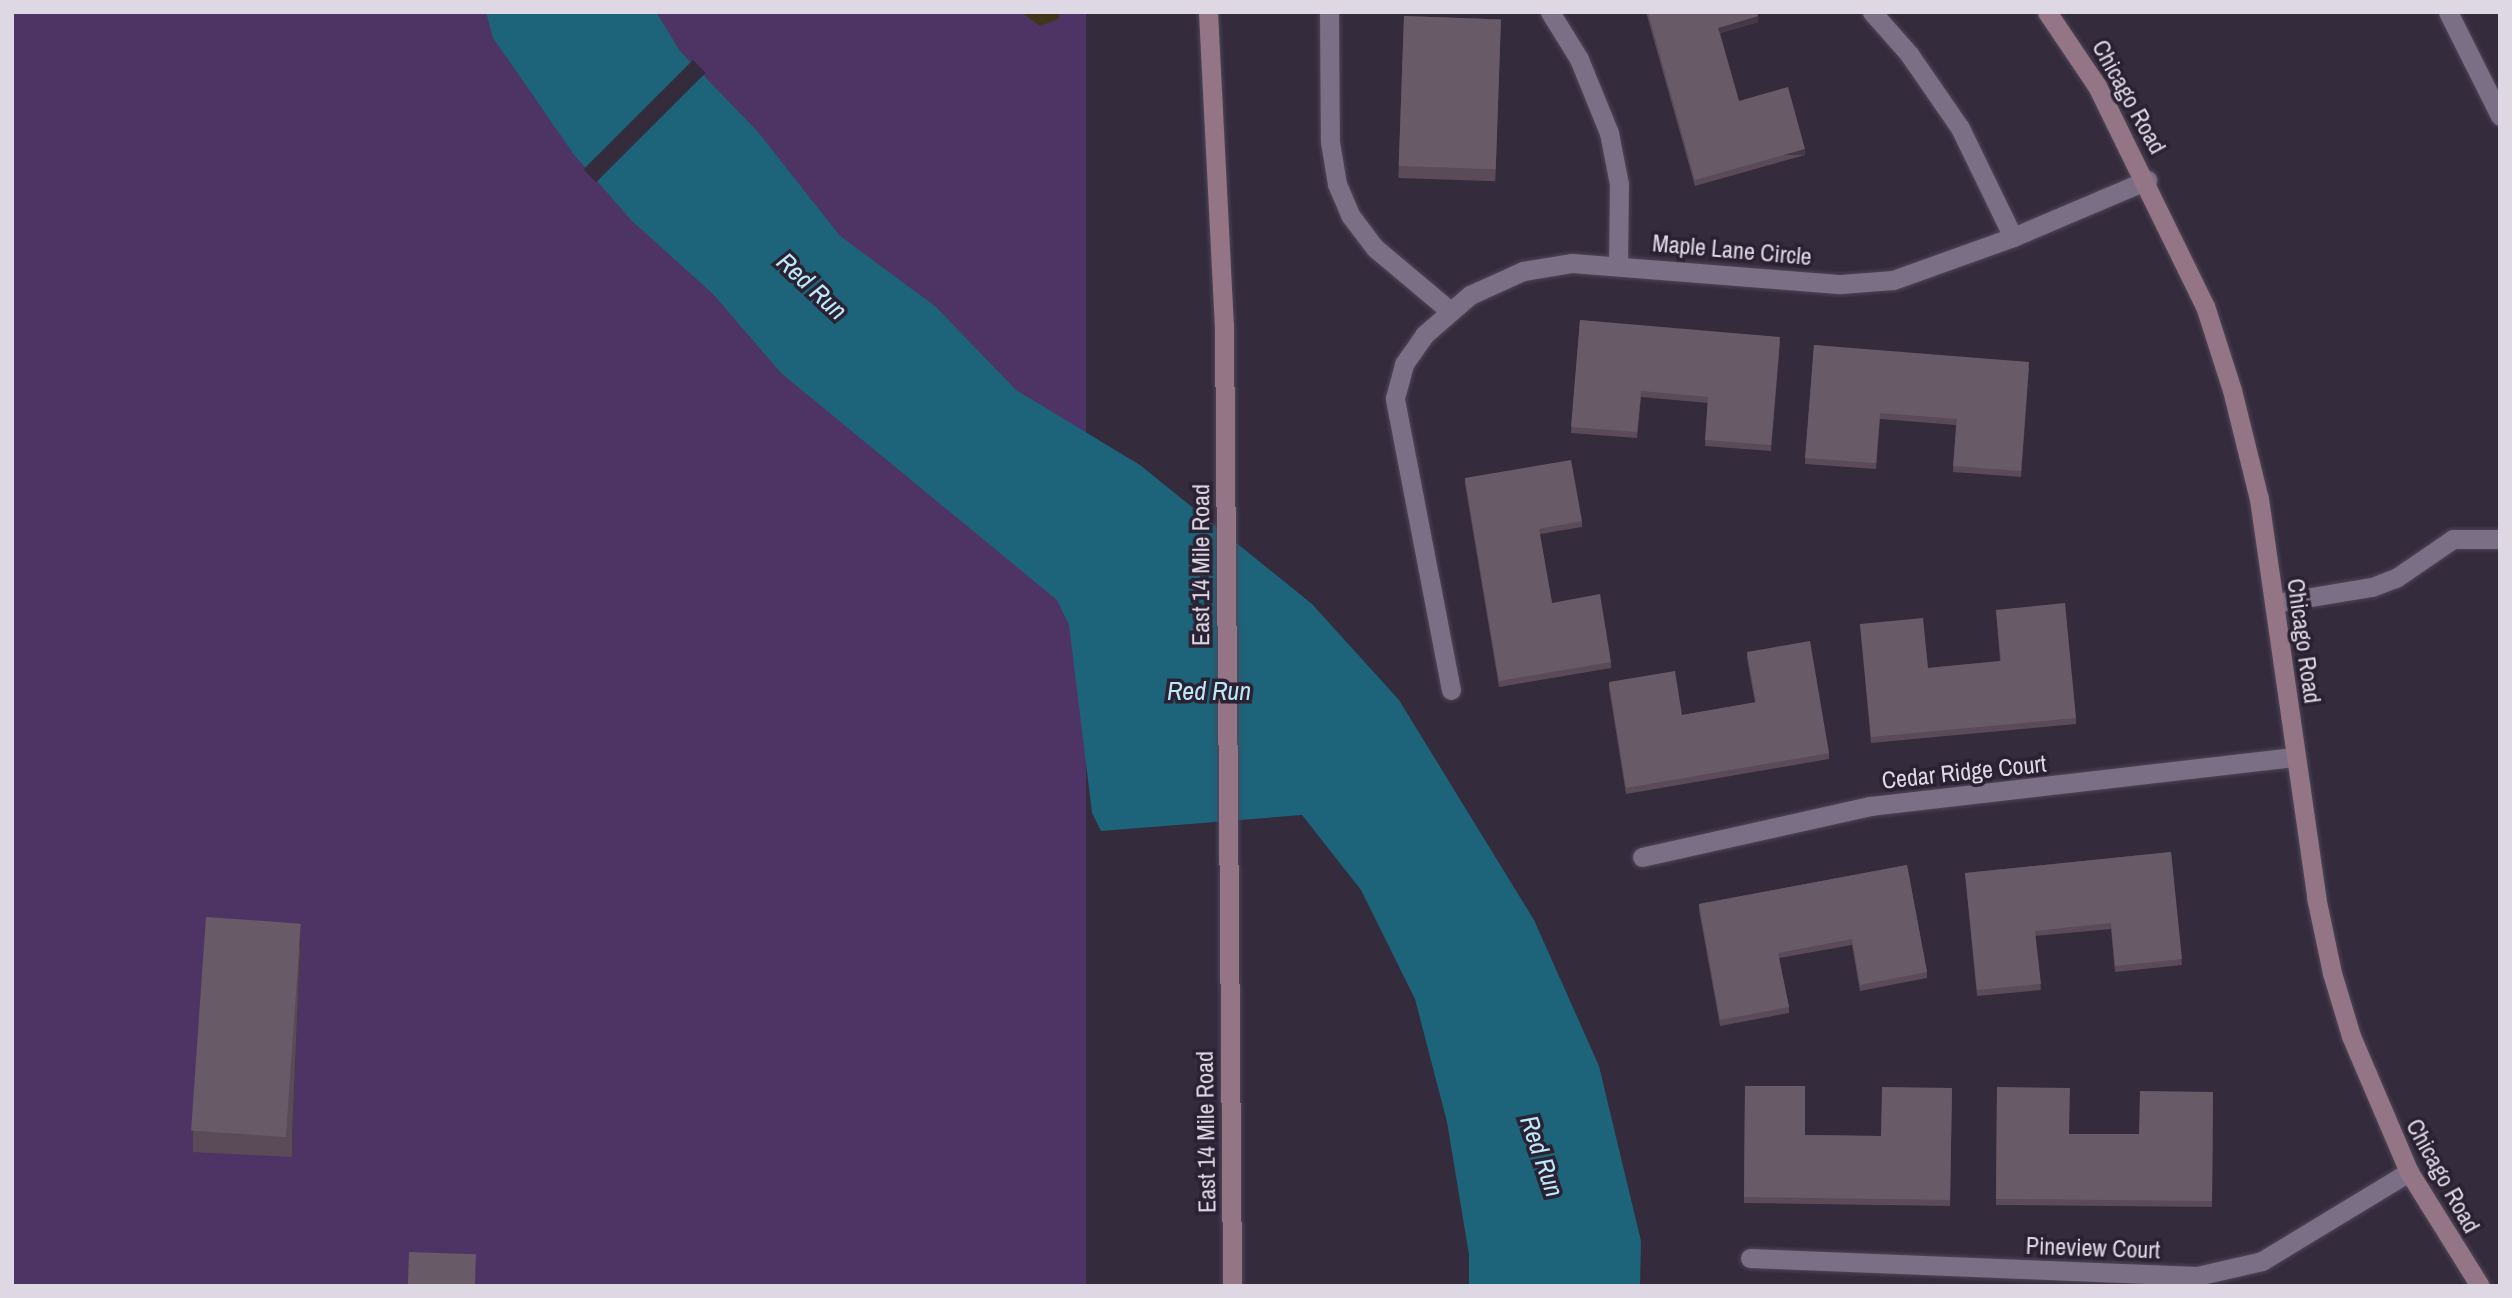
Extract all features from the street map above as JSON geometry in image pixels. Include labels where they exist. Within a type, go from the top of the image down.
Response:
[{"type":"main road","name":"East 14 Mile Road","points":[[1208,12],[1222,271],[1226,477],[1232,1286]]},
{"type":"main road","name":"Chicago Road","points":[[2047,12],[2097,86],[2147,180],[2204,306],[2232,390],[2259,499],[2295,757],[2332,973],[2351,1037],[2409,1172],[2480,1286]]},
{"type":"street","points":[[1329,12],[1330,142],[1337,184],[1350,215],[1376,248],[1450,311]]},
{"type":"street","points":[[1550,12],[1578,59],[1609,133],[1619,184],[1618,264]]},
{"type":"street","points":[[1872,12],[1909,54],[1960,128],[2013,237]]},
{"type":"street","points":[[2448,12],[2500,116]]},
{"type":"street","name":"Maple Lane Circle","points":[[1451,690],[1395,398],[1404,363],[1424,335],[1450,311],[1492,282],[1523,271],[1572,263],[1618,264],[1841,284],[1893,280],[2013,237],[2147,180]]},
{"type":"street","points":[[2275,603],[2372,587],[2396,578],[2453,539],[2500,539]]},
{"type":"street","name":"Cedar Ridge Court","points":[[1642,857],[1870,806],[2295,757]]},
{"type":"street","name":"Pineview Court","points":[[1750,1258],[2197,1276],[2262,1261],[2409,1172]]},
{"type":"shaded area","points":[[12,12],[1086,12],[1086,1286],[12,1286]]},
{"type":"sand","points":[[1021,12],[1060,12],[1058,19],[1040,26]]},
{"type":"water","name":"Red Run","points":[[486,12],[656,12],[680,51],[758,132],[840,236],[935,306],[1016,390],[1140,465],[1312,604],[1399,700],[1534,920],[1599,1066],[1641,1241],[1640,1286],[1469,1286],[1469,1255],[1447,1122],[1415,999],[1361,890],[1302,815],[1101,831],[1092,813],[1069,625],[1057,600],[781,373],[713,294],[632,221],[575,156],[493,38]]},
{"type":"pier","points":[[693,60],[706,73],[596,182],[583,170]]},
{"type":"building","points":[[1648,12],[1757,12],[1758,16],[1718,28],[1739,101],[1788,87],[1805,149],[1695,180]]},
{"type":"building","points":[[1404,16],[1501,19],[1496,169],[1399,166]]},
{"type":"building","points":[[1580,320],[1780,337],[1771,445],[1705,440],[1708,397],[1641,391],[1637,432],[1571,427]]},
{"type":"building","points":[[1814,345],[2029,362],[2021,471],[1953,466],[1957,419],[1880,413],[1876,463],[1805,458]]},
{"type":"building","points":[[1571,460],[1582,521],[1539,529],[1552,603],[1600,594],[1611,662],[1499,681],[1465,478]]},
{"type":"building","points":[[2065,603],[2076,718],[1871,737],[1860,624],[1923,618],[1928,668],[2001,661],[1996,610]]},
{"type":"building","points":[[1810,641],[1829,753],[1626,788],[1609,682],[1675,671],[1682,715],[1756,702],[1747,652]]},
{"type":"building","points":[[2171,852],[2182,959],[2115,966],[2111,923],[2035,931],[2041,984],[1977,990],[1965,873]]},
{"type":"building","points":[[1907,865],[1927,972],[1860,985],[1852,939],[1778,953],[1789,1007],[1720,1020],[1699,904]]},
{"type":"building","points":[[206,917],[301,924],[286,1137],[191,1130]]},
{"type":"building","points":[[1745,1086],[1805,1086],[1805,1135],[1881,1136],[1882,1087],[1952,1088],[1950,1200],[1744,1197]]},
{"type":"building","points":[[1997,1087],[2070,1088],[2069,1134],[2139,1134],[2140,1091],[2213,1092],[2212,1201],[1996,1199]]},
{"type":"building","points":[[409,1252],[476,1254],[475,1286],[408,1286]]}]
